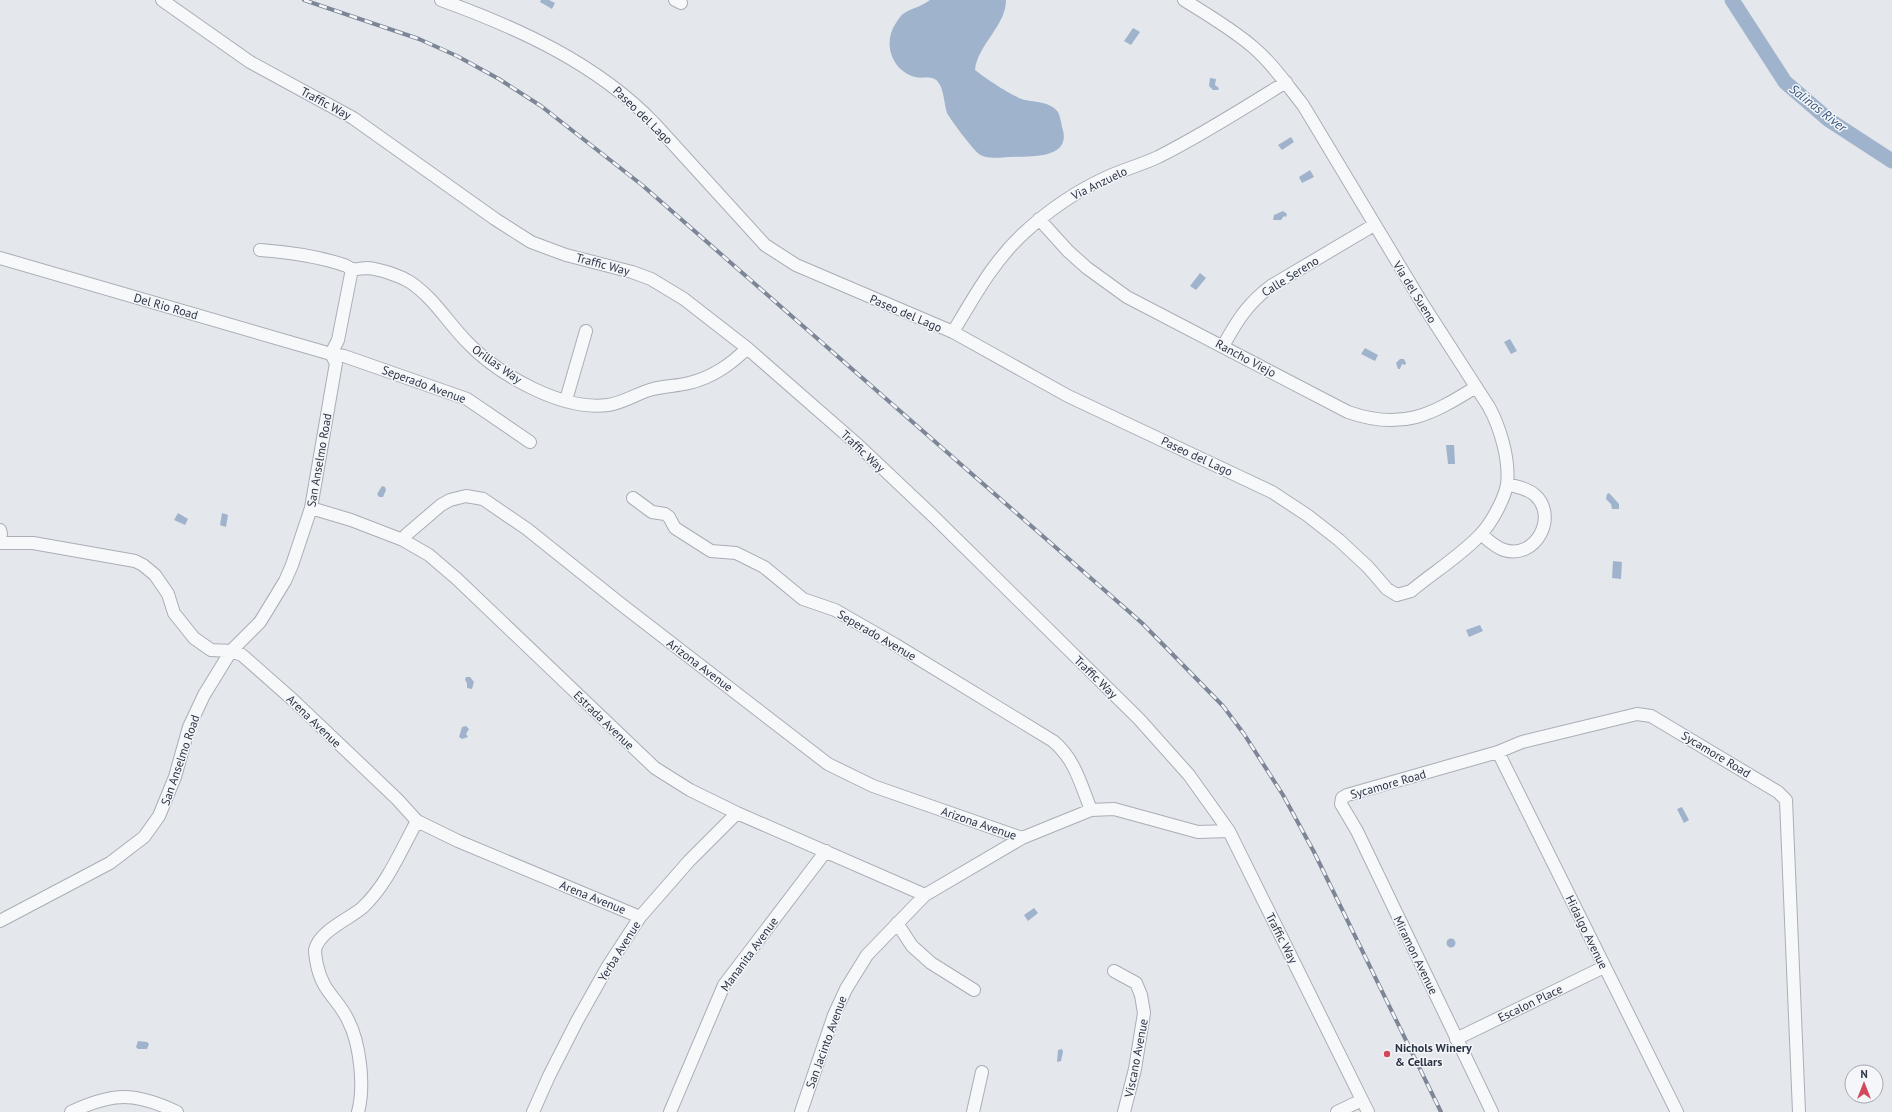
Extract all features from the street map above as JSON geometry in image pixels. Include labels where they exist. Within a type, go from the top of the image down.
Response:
[{"type":"street","name":"Traffic Way","points":[[162,0],[250,62],[354,118],[495,219],[531,242],[560,253],[610,265],[651,279],[684,299],[747,348],[858,445],[933,516],[1139,719],[1190,775],[1229,831],[1368,1112]]},
{"type":"street","name":"Paseo del Lago","points":[[441,0],[486,16],[541,42],[610,83],[635,104],[654,123],[765,245],[796,265],[816,275],[953,332],[1068,396],[1272,492],[1307,515],[1339,540],[1368,567],[1387,589],[1397,595]]},
{"type":"street","name":"Via del Sueno","points":[[1184,0],[1236,33],[1254,48],[1286,82],[1303,105],[1374,225],[1442,335],[1490,407],[1500,432],[1505,451],[1507,484],[1495,512],[1481,534],[1411,591],[1397,595]]},
{"type":"street","name":"Via Anzuelo","points":[[953,332],[991,270],[1007,251],[1039,219],[1084,189],[1106,178],[1156,158],[1185,143],[1286,82]]},
{"type":"street","name":"Rancho Viejo","points":[[1039,219],[1068,252],[1106,283],[1127,297],[1224,346],[1344,410],[1357,415],[1377,419],[1409,419],[1441,409],[1476,387]]},
{"type":"street","name":"Calle Sereno","points":[[1224,346],[1241,315],[1258,296],[1271,286],[1374,225]]},
{"type":"street","name":"Orillas Way","points":[[260,250],[305,256],[346,265],[352,269],[368,268],[402,278],[410,282],[428,296],[479,354],[515,379],[549,395],[586,406],[608,405],[623,402],[650,390],[689,383],[710,376],[735,360],[747,348]]},
{"type":"street","name":"Del Rio Road","points":[[0,258],[331,354]]},
{"type":"street","points":[[331,354],[338,340],[352,269]]},
{"type":"street","points":[[566,400],[586,331]]},
{"type":"street","name":"Seperado Avenue","points":[[331,354],[344,356],[467,399],[530,442]]},
{"type":"street","name":"San Anselmo Road","points":[[0,920],[110,863],[144,837],[155,822],[164,806],[175,777],[189,727],[204,695],[231,651],[260,622],[285,581],[311,508],[336,363],[331,354]]},
{"type":"street","points":[[1481,534],[1498,547],[1514,551],[1530,547],[1541,535],[1545,518],[1541,502],[1529,491],[1507,484]]},
{"type":"street","name":"Arizona Avenue","points":[[403,540],[406,535],[441,505],[454,499],[466,496],[483,499],[527,529],[622,605],[828,764],[873,786],[1022,838]]},
{"type":"street","name":"Seperado Avenue","points":[[633,498],[652,512],[664,514],[669,517],[675,528],[711,551],[720,553],[736,553],[764,567],[803,600],[841,614],[896,645],[1048,738],[1060,747],[1073,765],[1091,810]]},
{"type":"street","name":"Estrada Avenue","points":[[311,508],[351,520],[403,540],[428,555],[457,579],[655,768],[690,790],[737,813],[925,895]]},
{"type":"street","points":[[0,530],[0,536]]},
{"type":"street","name":"Arena Avenue","points":[[0,542],[33,543],[135,561],[144,565],[155,575],[168,594],[174,613],[194,638],[211,650],[231,651],[242,655],[293,700],[397,799],[418,821],[458,841],[640,917]]},
{"type":"street","name":"Sycamore Road","points":[[1342,798],[1347,795],[1498,752],[1522,742],[1637,714],[1651,716],[1778,792],[1786,800],[1799,1112]]},
{"type":"street","name":"Hidalgo Avenue","points":[[1498,752],[1677,1112]]},
{"type":"street","name":"Miramon Avenue","points":[[1342,798],[1341,804],[1360,838],[1492,1112]]},
{"type":"street","name":"San Jacinto Avenue","points":[[801,1112],[834,1015],[846,989],[867,955],[925,895],[1022,838],[1091,810],[1114,810],[1198,832],[1229,831]]},
{"type":"street","name":"Yerba Avenue","points":[[533,1112],[549,1076],[577,1021],[608,966],[640,917],[689,861],[737,813]]},
{"type":"street","points":[[358,1112],[361,1092],[361,1077],[353,1033],[348,1019],[328,992],[320,977],[315,950],[317,944],[331,929],[363,907],[386,878],[418,821]]},
{"type":"street","name":"Mananita Avenue","points":[[670,1112],[724,985],[826,851]]},
{"type":"street","points":[[898,923],[912,946],[926,959],[974,990]]},
{"type":"street","name":"Escalon Place","points":[[1456,1039],[1604,967]]},
{"type":"street","name":"Viscano Avenue","points":[[1114,971],[1136,983],[1141,995],[1144,1013],[1135,1069],[1124,1112]]},
{"type":"street","points":[[973,1112],[982,1072]]},
{"type":"street","points":[[71,1112],[85,1109],[110,1097],[126,1096],[149,1101],[177,1112]]},
{"type":"street","points":[[1337,1112],[1362,1100]]},
{"type":"water","points":[[541,0],[549,0],[555,3],[552,9],[540,2]]},
{"type":"water","points":[[930,0],[1006,0],[1002,18],[981,52],[975,70],[992,82],[1020,98],[1047,104],[1055,109],[1059,115],[1064,137],[1062,145],[1049,154],[1040,156],[995,158],[982,156],[972,147],[947,113],[943,93],[938,82],[930,78],[915,77],[900,69],[895,63],[890,47],[892,31],[902,15]]},
{"type":"water","points":[[1133,28],[1140,32],[1131,45],[1124,41]]},
{"type":"water","points":[[1210,78],[1216,79],[1215,85],[1219,88],[1218,90],[1213,90],[1209,86]]},
{"type":"water","points":[[1291,137],[1294,142],[1282,150],[1278,145]]},
{"type":"water","points":[[1310,170],[1314,177],[1302,183],[1299,177]]},
{"type":"water","points":[[1283,211],[1287,214],[1286,217],[1284,216],[1281,220],[1273,220],[1274,215]]},
{"type":"water","points":[[1200,273],[1206,278],[1196,290],[1190,286]]},
{"type":"water","points":[[1510,339],[1517,351],[1511,354],[1504,342]]},
{"type":"water","points":[[1365,348],[1378,355],[1375,361],[1361,354]]},
{"type":"water","points":[[1400,359],[1404,359],[1406,363],[1405,365],[1402,364],[1400,369],[1398,369],[1396,363]]},
{"type":"water","points":[[1446,445],[1454,445],[1455,464],[1448,464]]},
{"type":"water","points":[[382,486],[385,487],[386,490],[383,497],[379,497],[377,494]]},
{"type":"water","points":[[1609,493],[1619,504],[1619,509],[1612,509],[1611,504],[1606,499],[1607,494]]},
{"type":"water","points":[[178,513],[188,519],[185,525],[174,520]]},
{"type":"water","points":[[222,513],[228,515],[226,527],[220,525]]},
{"type":"water","points":[[1613,561],[1622,562],[1621,579],[1612,578]]},
{"type":"water","points":[[1480,625],[1483,631],[1469,637],[1466,630]]},
{"type":"water","points":[[466,677],[470,677],[474,682],[472,689],[467,688],[467,683],[465,680]]},
{"type":"water","points":[[466,726],[469,729],[466,734],[468,737],[462,739],[459,737],[462,727]]},
{"type":"water","points":[[1682,807],[1689,820],[1684,823],[1677,809]]},
{"type":"water","points":[[1034,908],[1038,913],[1028,921],[1024,915]]},
{"type":"water","points":[[1449,939],[1453,939],[1455,943],[1453,947],[1449,947],[1447,945],[1447,941]]},
{"type":"water","points":[[138,1041],[147,1042],[149,1044],[147,1049],[138,1049],[136,1047]]},
{"type":"water","points":[[1062,1049],[1063,1052],[1061,1061],[1057,1062],[1058,1050]]},
{"type":"waterway","name":"Salinas River","points":[[1732,0],[1785,82],[1829,120],[1892,161]]},
{"type":"railway","points":[[304,0],[419,39],[457,56],[499,79],[541,106],[642,185],[1142,623],[1223,706],[1244,734],[1283,795],[1314,852],[1441,1112]]},
{"type":"place","name":"Nichols Winery & Cellars","points":[[1387,1054]]}]
